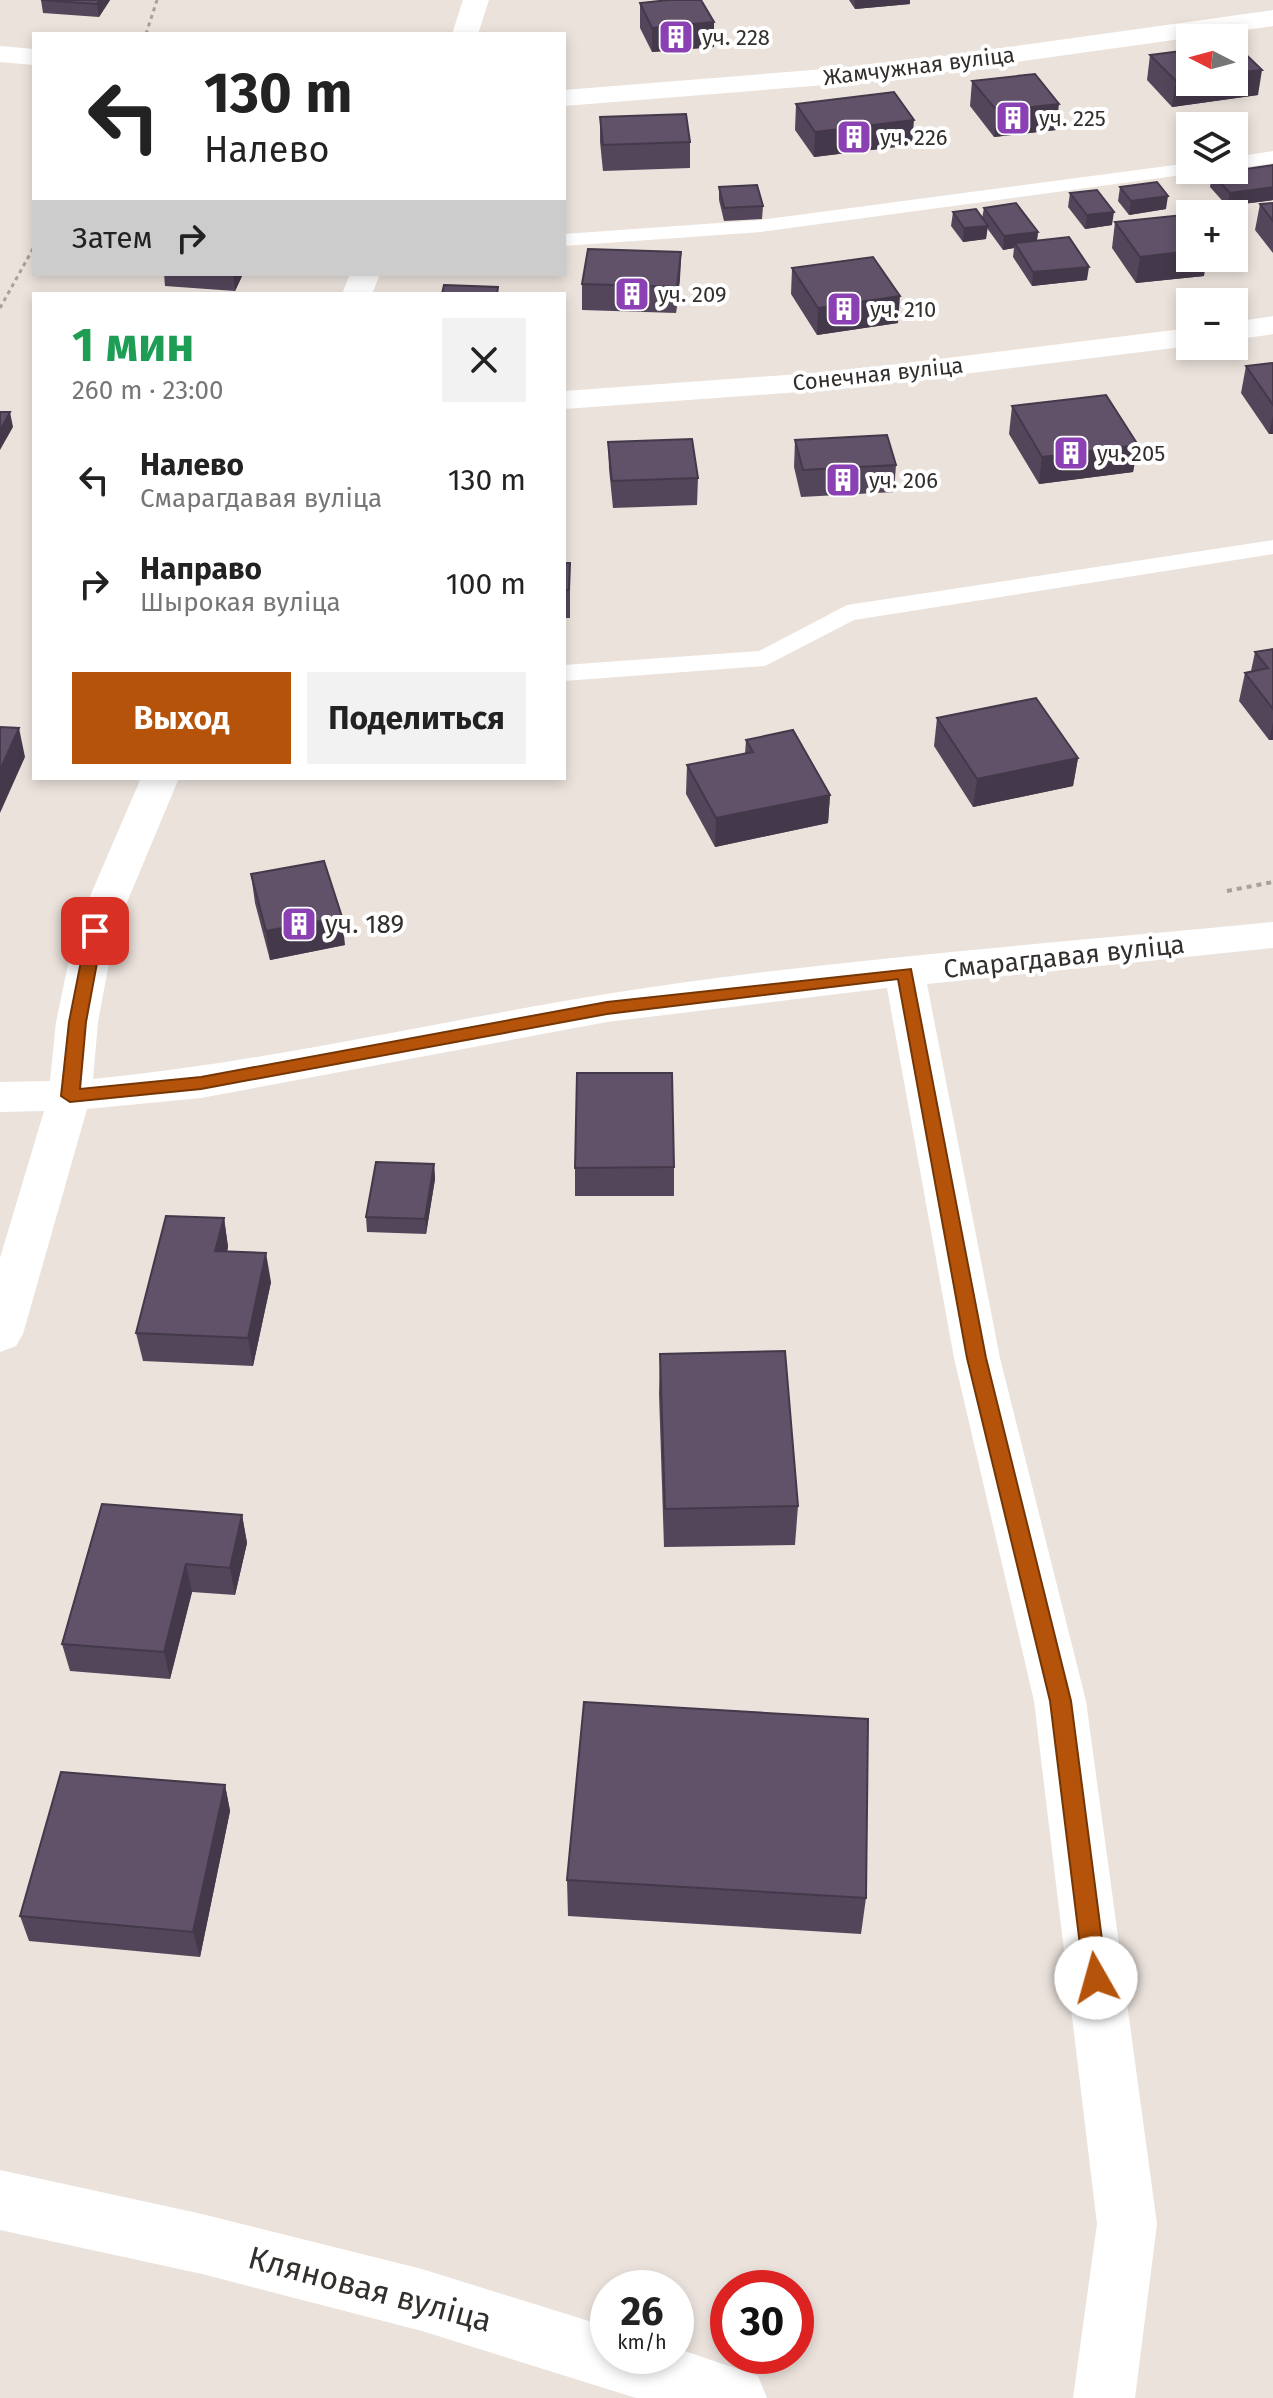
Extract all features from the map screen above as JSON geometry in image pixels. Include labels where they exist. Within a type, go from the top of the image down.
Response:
[{"type":"street","points":[[466,32],[476,0]]},
{"type":"street","name":"Жамчужная вуліца","points":[[566,98],[887,72],[1273,18]]},
{"type":"street","points":[[0,54],[32,57]]},
{"type":"street","points":[[1248,329],[1273,325]]},
{"type":"street","name":"Сонечная вуліца","points":[[566,400],[841,380],[1176,339]]},
{"type":"street","points":[[0,1334],[70,1096],[77,1022],[95,931],[159,780]]},
{"type":"street","name":"Смарагдавая вуліца","points":[[0,1097],[70,1096],[201,1083],[607,1008],[1273,935]]},
{"type":"street","points":[[905,973],[977,1358],[1060,1701],[1127,2224],[1104,2398]]},
{"type":"street","name":"Кляновая вуліца","points":[[0,2200],[202,2244],[422,2300],[736,2398]]},
{"type":"lane","points":[[1248,161],[1273,157]]},
{"type":"lane","points":[[566,240],[761,226],[1176,171]]},
{"type":"lane","points":[[566,673],[765,658],[847,613],[1273,547]]},
{"type":"path","points":[[147,32],[157,0]]},
{"type":"path","points":[[0,308],[32,251]]},
{"type":"building","points":[[41,0],[99,0],[97,4]]},
{"type":"building","points":[[701,0],[714,22],[652,28],[640,3]]},
{"type":"building","points":[[1176,52],[1176,81],[1150,55]]},
{"type":"building","points":[[1248,57],[1262,70],[1248,72]]},
{"type":"building","points":[[1035,74],[1059,104],[997,111],[972,81]]},
{"type":"building","points":[[894,92],[914,120],[815,132],[796,104]]},
{"type":"building","points":[[686,114],[690,142],[603,145],[600,117]]},
{"type":"building","points":[[1273,165],[1273,187],[1230,193],[1221,184],[1248,184],[1248,169]]},
{"type":"building","points":[[1157,182],[1168,196],[1131,201],[1120,187]]},
{"type":"building","points":[[757,185],[763,206],[724,208],[719,187]]},
{"type":"building","points":[[1097,190],[1114,212],[1087,215],[1070,193]]},
{"type":"building","points":[[1016,203],[1038,232],[1004,236],[984,208]]},
{"type":"building","points":[[1273,203],[1273,221],[1260,204]]},
{"type":"building","points":[[976,209],[988,226],[964,228],[953,212]]},
{"type":"building","points":[[1176,216],[1176,253],[1140,257],[1115,222]]},
{"type":"building","points":[[1069,237],[1089,267],[1033,272],[1015,243]]},
{"type":"building","points":[[588,249],[681,252],[677,287],[582,284]]},
{"type":"building","points":[[873,257],[900,296],[818,308],[792,268]]},
{"type":"building","points":[[444,285],[498,287],[497,292],[442,292]]},
{"type":"building","points":[[1273,363],[1273,405],[1246,366]]},
{"type":"building","points":[[1106,395],[1138,445],[1042,457],[1012,406]]},
{"type":"building","points":[[0,412],[10,412],[0,431]]},
{"type":"building","points":[[887,435],[896,465],[803,470],[795,440]]},
{"type":"building","points":[[692,439],[698,478],[612,481],[608,442]]},
{"type":"building","points":[[566,563],[570,563],[569,590],[566,590]]},
{"type":"building","points":[[1273,649],[1273,709],[1245,673],[1268,668],[1255,652]]},
{"type":"building","points":[[1036,698],[1078,758],[977,779],[937,718]]},
{"type":"building","points":[[0,727],[19,728],[0,770]]},
{"type":"building","points":[[793,730],[830,795],[716,818],[687,765],[753,752],[746,740]]},
{"type":"building","points":[[324,861],[342,917],[266,931],[251,874]]},
{"type":"building","points":[[577,1073],[672,1073],[674,1167],[575,1168]]},
{"type":"building","points":[[376,1162],[434,1164],[425,1219],[366,1217]]},
{"type":"building","points":[[166,1216],[224,1218],[215,1251],[266,1253],[248,1338],[136,1333]]},
{"type":"building","points":[[785,1351],[798,1506],[665,1509],[660,1354]]},
{"type":"building","points":[[102,1504],[242,1515],[230,1568],[186,1564],[164,1652],[62,1644]]},
{"type":"building","points":[[584,1702],[868,1719],[866,1898],[567,1880]]},
{"type":"building","points":[[61,1772],[225,1785],[193,1932],[20,1916]]},
{"type":"place","name":"уч. 228","points":[[676,37]]},
{"type":"place","name":"уч. 225","points":[[1013,118]]},
{"type":"place","name":"уч. 226","points":[[854,137]]},
{"type":"place","name":"уч. 209","points":[[632,294]]},
{"type":"place","name":"уч. 210","points":[[844,309]]},
{"type":"place","name":"уч. 205","points":[[1071,453]]},
{"type":"place","name":"уч. 206","points":[[843,480]]},
{"type":"place","name":"уч. 189","points":[[299,924]]},
{"type":"route","points":[[95,931],[77,1022],[70,1096],[201,1083],[323,1063],[607,1008],[905,973],[977,1358],[1060,1701],[1096,1978]]}]
